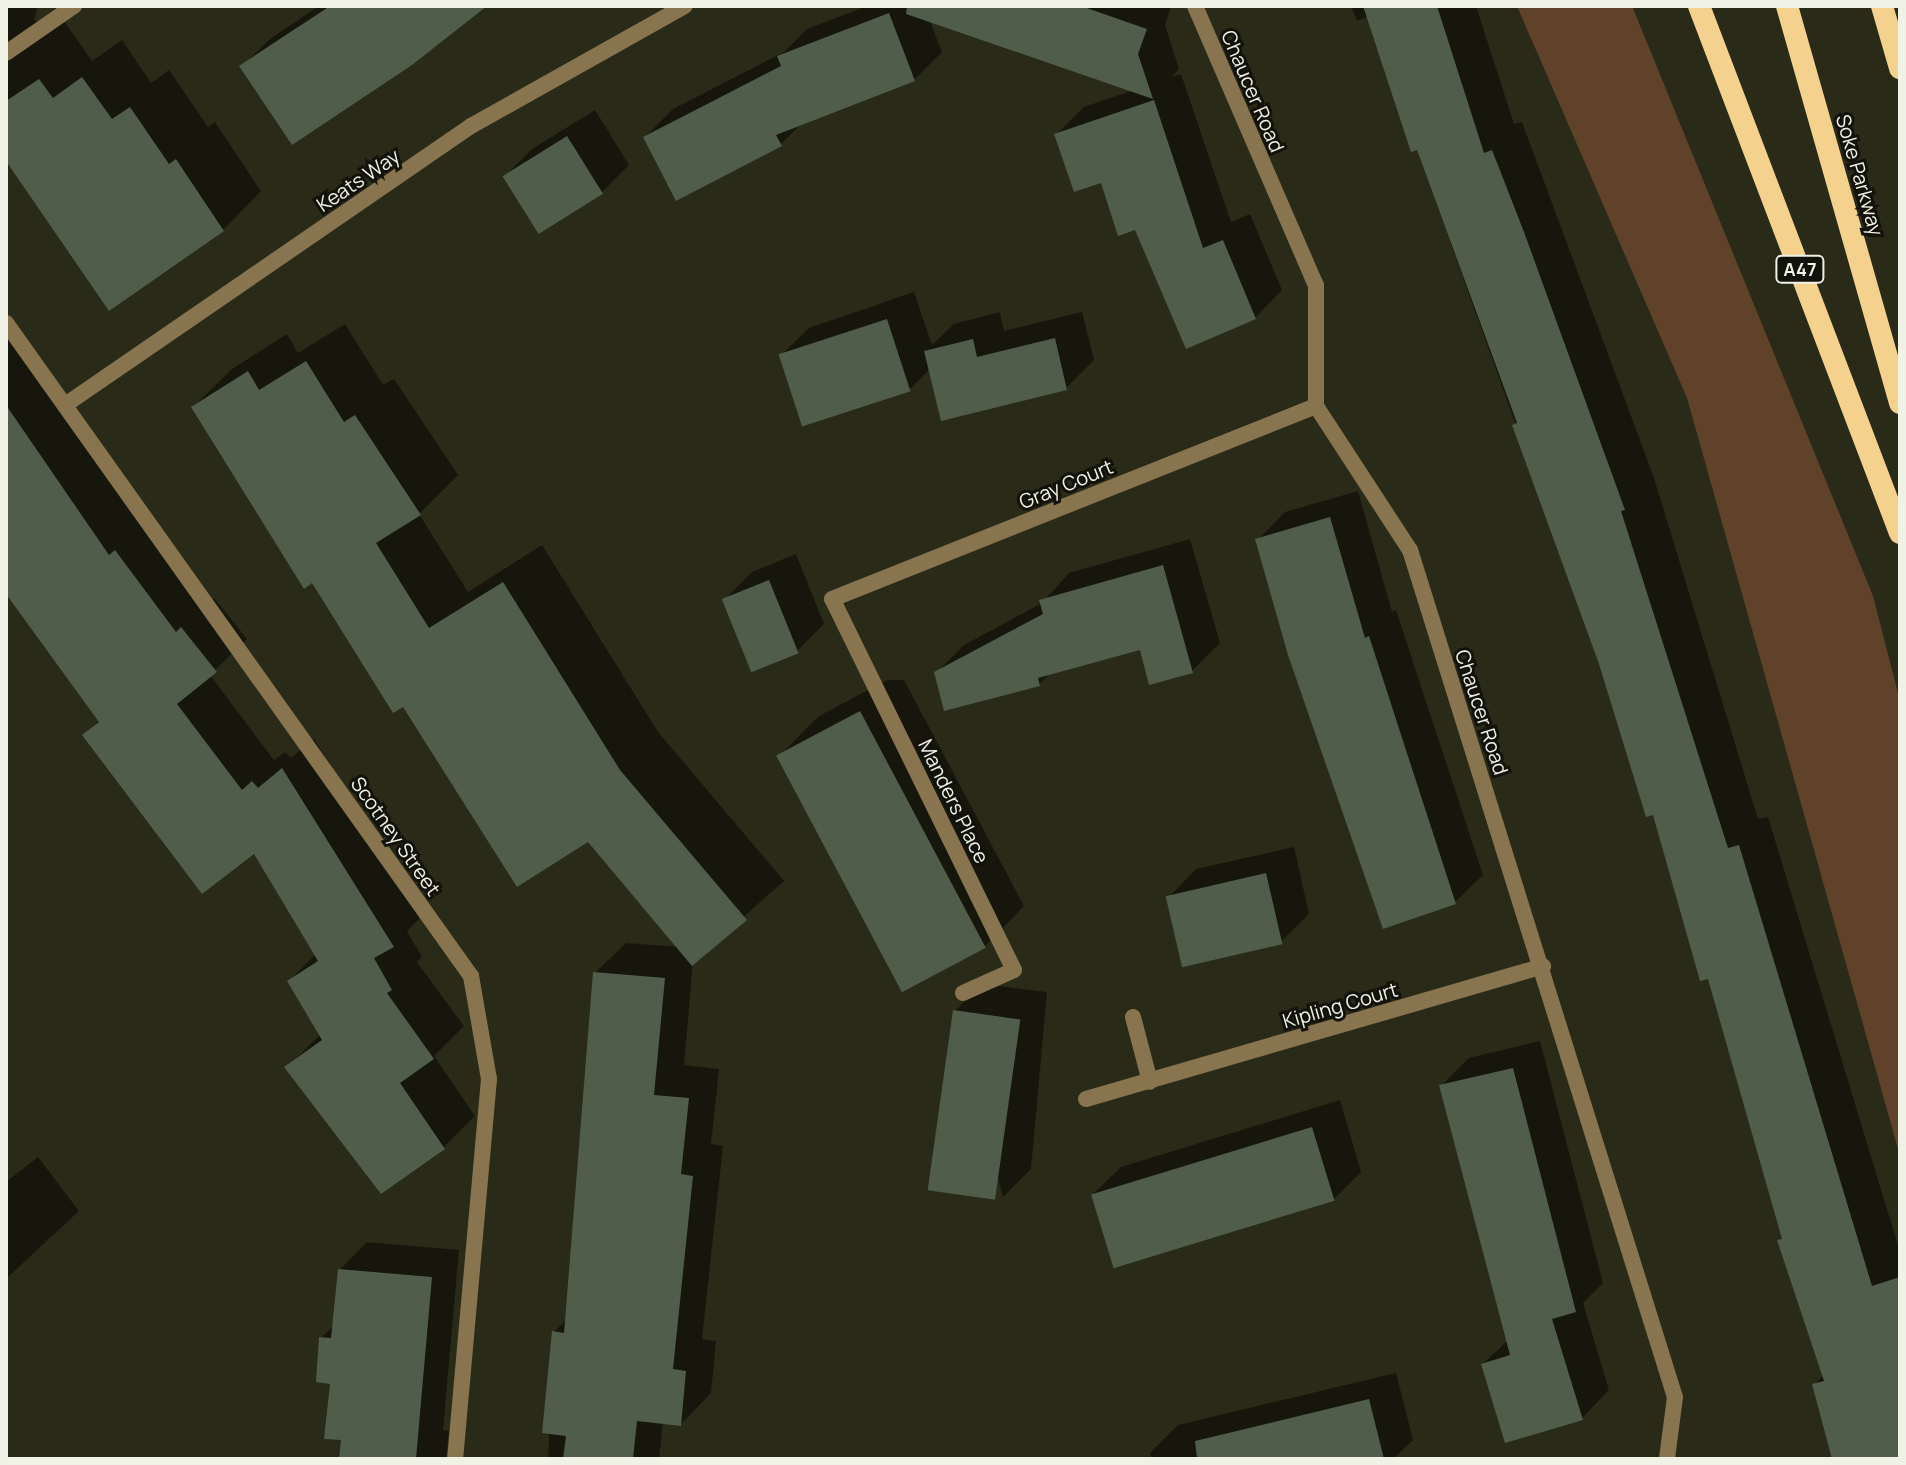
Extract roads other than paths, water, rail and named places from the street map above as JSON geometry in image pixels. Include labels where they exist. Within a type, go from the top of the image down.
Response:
[{"type":"highway","name":"A47","points":[[1699,6],[1900,533]]},
{"type":"highway","name":"Soke Parkway","points":[[1787,6],[1900,403]]},
{"type":"highway","points":[[1882,6],[1900,68]]},
{"type":"street","points":[[6,53],[74,6]]},
{"type":"street","name":"Keats Way","points":[[65,405],[471,126],[685,6]]},
{"type":"street","name":"Chaucer Road","points":[[1195,6],[1316,285],[1316,406],[1410,550],[1543,966],[1675,1397],[1667,1459]]},
{"type":"street","name":"Scotney Street","points":[[6,323],[471,976],[489,1079],[455,1459]]},
{"type":"street","name":"Gray Court","points":[[832,599],[1316,406]]},
{"type":"street","name":"Manders Place","points":[[832,599],[1014,970],[963,993]]},
{"type":"street","name":"Kipling Court","points":[[1086,1099],[1543,966]]},
{"type":"street","points":[[1133,1017],[1150,1082]]}]
